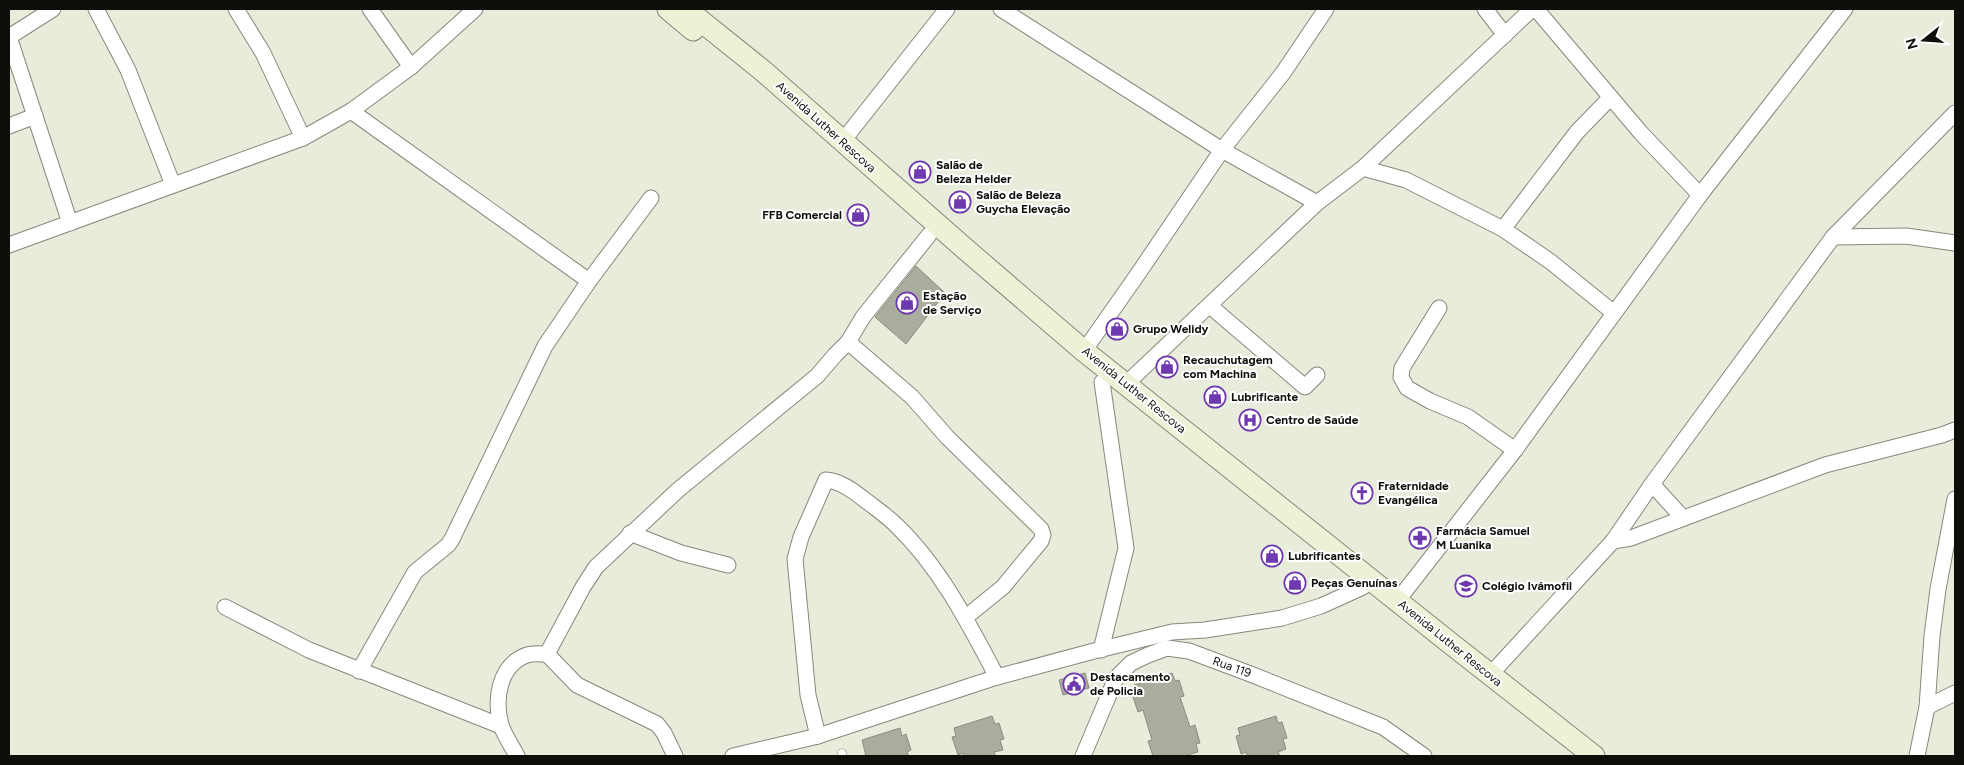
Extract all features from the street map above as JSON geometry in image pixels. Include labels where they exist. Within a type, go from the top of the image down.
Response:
[{"type":"main road","name":"Avenida Luther Rescova","points":[[668,9],[715,47],[929,235],[1102,382],[1575,756]]},
{"type":"main road","name":"Avenida Luther Rescova","points":[[686,9],[762,70],[842,142],[1084,351],[1594,756]]},
{"type":"street","points":[[53,9],[9,37],[70,223]]},
{"type":"street","points":[[96,9],[128,70],[173,185]]},
{"type":"street","points":[[236,9],[263,53],[303,138]]},
{"type":"street","points":[[370,9],[411,67]]},
{"type":"street","points":[[9,245],[303,138],[351,112],[411,67],[475,9]]},
{"type":"street","points":[[842,142],[947,9]]},
{"type":"street","points":[[1001,9],[1222,150],[1317,203]]},
{"type":"street","points":[[1084,351],[1146,264],[1222,150],[1283,73],[1326,9]]},
{"type":"street","points":[[1485,9],[1505,35]]},
{"type":"street","points":[[1126,384],[1317,203],[1363,168],[1532,9]]},
{"type":"street","points":[[1536,9],[1610,98],[1700,195]]},
{"type":"street","points":[[1398,600],[1515,450],[1700,195],[1845,9]]},
{"type":"street","points":[[1503,229],[1577,132],[1610,98]]},
{"type":"street","points":[[351,112],[588,281]]},
{"type":"street","points":[[1490,675],[1613,541],[1652,484],[1833,237],[1955,113]]},
{"type":"street","points":[[9,126],[35,116]]},
{"type":"street","points":[[1363,168],[1406,180],[1503,229],[1551,262],[1614,313]]},
{"type":"street","points":[[359,671],[415,572],[448,545],[452,539],[545,346],[588,281],[651,198]]},
{"type":"street","points":[[547,654],[592,573],[630,533],[678,490],[817,376],[835,354],[848,342],[863,317],[929,235]]},
{"type":"street","points":[[1833,237],[1906,236],[1955,243]]},
{"type":"street","points":[[1210,306],[1305,387],[1317,374]]},
{"type":"street","points":[[1440,308],[1402,368],[1401,378],[1406,388],[1468,417],[1515,450]]},
{"type":"street","points":[[848,342],[912,397],[947,437],[1041,529],[1043,535],[1041,541],[1002,587],[966,617]]},
{"type":"street","points":[[1101,650],[1126,548],[1102,382]]},
{"type":"street","points":[[1613,541],[1631,538],[1825,465],[1955,430]]},
{"type":"street","points":[[818,736],[808,695],[795,559],[801,537],[826,480],[855,492],[896,525],[928,562],[966,617],[997,677]]},
{"type":"street","points":[[1652,484],[1683,518]]},
{"type":"street","points":[[1917,756],[1927,707],[1932,636],[1938,589],[1955,500]]},
{"type":"street","points":[[630,533],[681,553],[728,564]]},
{"type":"street","points":[[733,756],[818,736],[997,677],[1172,632],[1205,630],[1282,618],[1321,606],[1363,587]]},
{"type":"street","points":[[225,608],[309,650],[501,726]]},
{"type":"street","name":"Rua 119","points":[[1083,756],[1116,678],[1131,664],[1167,648],[1189,651],[1383,726],[1424,756]]},
{"type":"street","points":[[517,756],[501,726],[498,701],[500,683],[507,671],[517,660],[529,654],[547,654],[578,685],[657,724],[664,733],[675,756]]},
{"type":"street","points":[[1927,707],[1955,693]]},
{"type":"building","name":"Estação de Serviço","points":[[916,266],[945,293],[906,344],[875,317]]},
{"type":"building","name":"Destacamento de Policia","points":[[1085,673],[1089,688],[1063,695],[1059,680]]},
{"type":"building","points":[[1172,673],[1175,681],[1179,680],[1184,696],[1180,697],[1190,727],[1195,725],[1200,743],[1196,744],[1198,752],[1184,756],[1153,756],[1148,741],[1152,740],[1143,710],[1138,712],[1132,694],[1137,693],[1134,685]]},
{"type":"building","points":[[992,716],[995,724],[999,723],[1004,739],[1000,740],[1003,750],[994,752],[996,756],[964,756],[963,753],[958,755],[952,737],[956,736],[954,728]]},
{"type":"building","points":[[1276,716],[1278,723],[1282,722],[1287,738],[1283,739],[1286,749],[1278,752],[1280,756],[1247,756],[1246,752],[1241,754],[1236,736],[1240,735],[1238,728]]},
{"type":"building","points":[[900,728],[902,736],[906,734],[911,750],[907,752],[909,756],[866,756],[862,740]]},
{"type":"place","name":"Salão de Beleza Helder","points":[[920,172]]},
{"type":"place","name":"Salão de Beleza Guycha Elevação","points":[[960,202]]},
{"type":"place","name":"FFB Comercial","points":[[858,215]]},
{"type":"place","name":"Estação de Serviço","points":[[907,303]]},
{"type":"place","name":"Grupo Welidy","points":[[1117,329]]},
{"type":"place","name":"Recauchutagem com Machina","points":[[1167,367]]},
{"type":"place","name":"Lubrificante","points":[[1215,397]]},
{"type":"place","name":"Centro de Saúde","points":[[1250,420]]},
{"type":"place","name":"Fraternidade Evangélica","points":[[1362,493]]},
{"type":"place","name":"Farmácia Samuel M Luanika","points":[[1420,538]]},
{"type":"place","name":"Lubrificantes","points":[[1272,556]]},
{"type":"place","name":"Peças Genuínas","points":[[1295,583]]},
{"type":"place","name":"Colégio Ivámofil","points":[[1466,586]]},
{"type":"place","name":"Destacamento de Policia","points":[[1074,684]]}]
